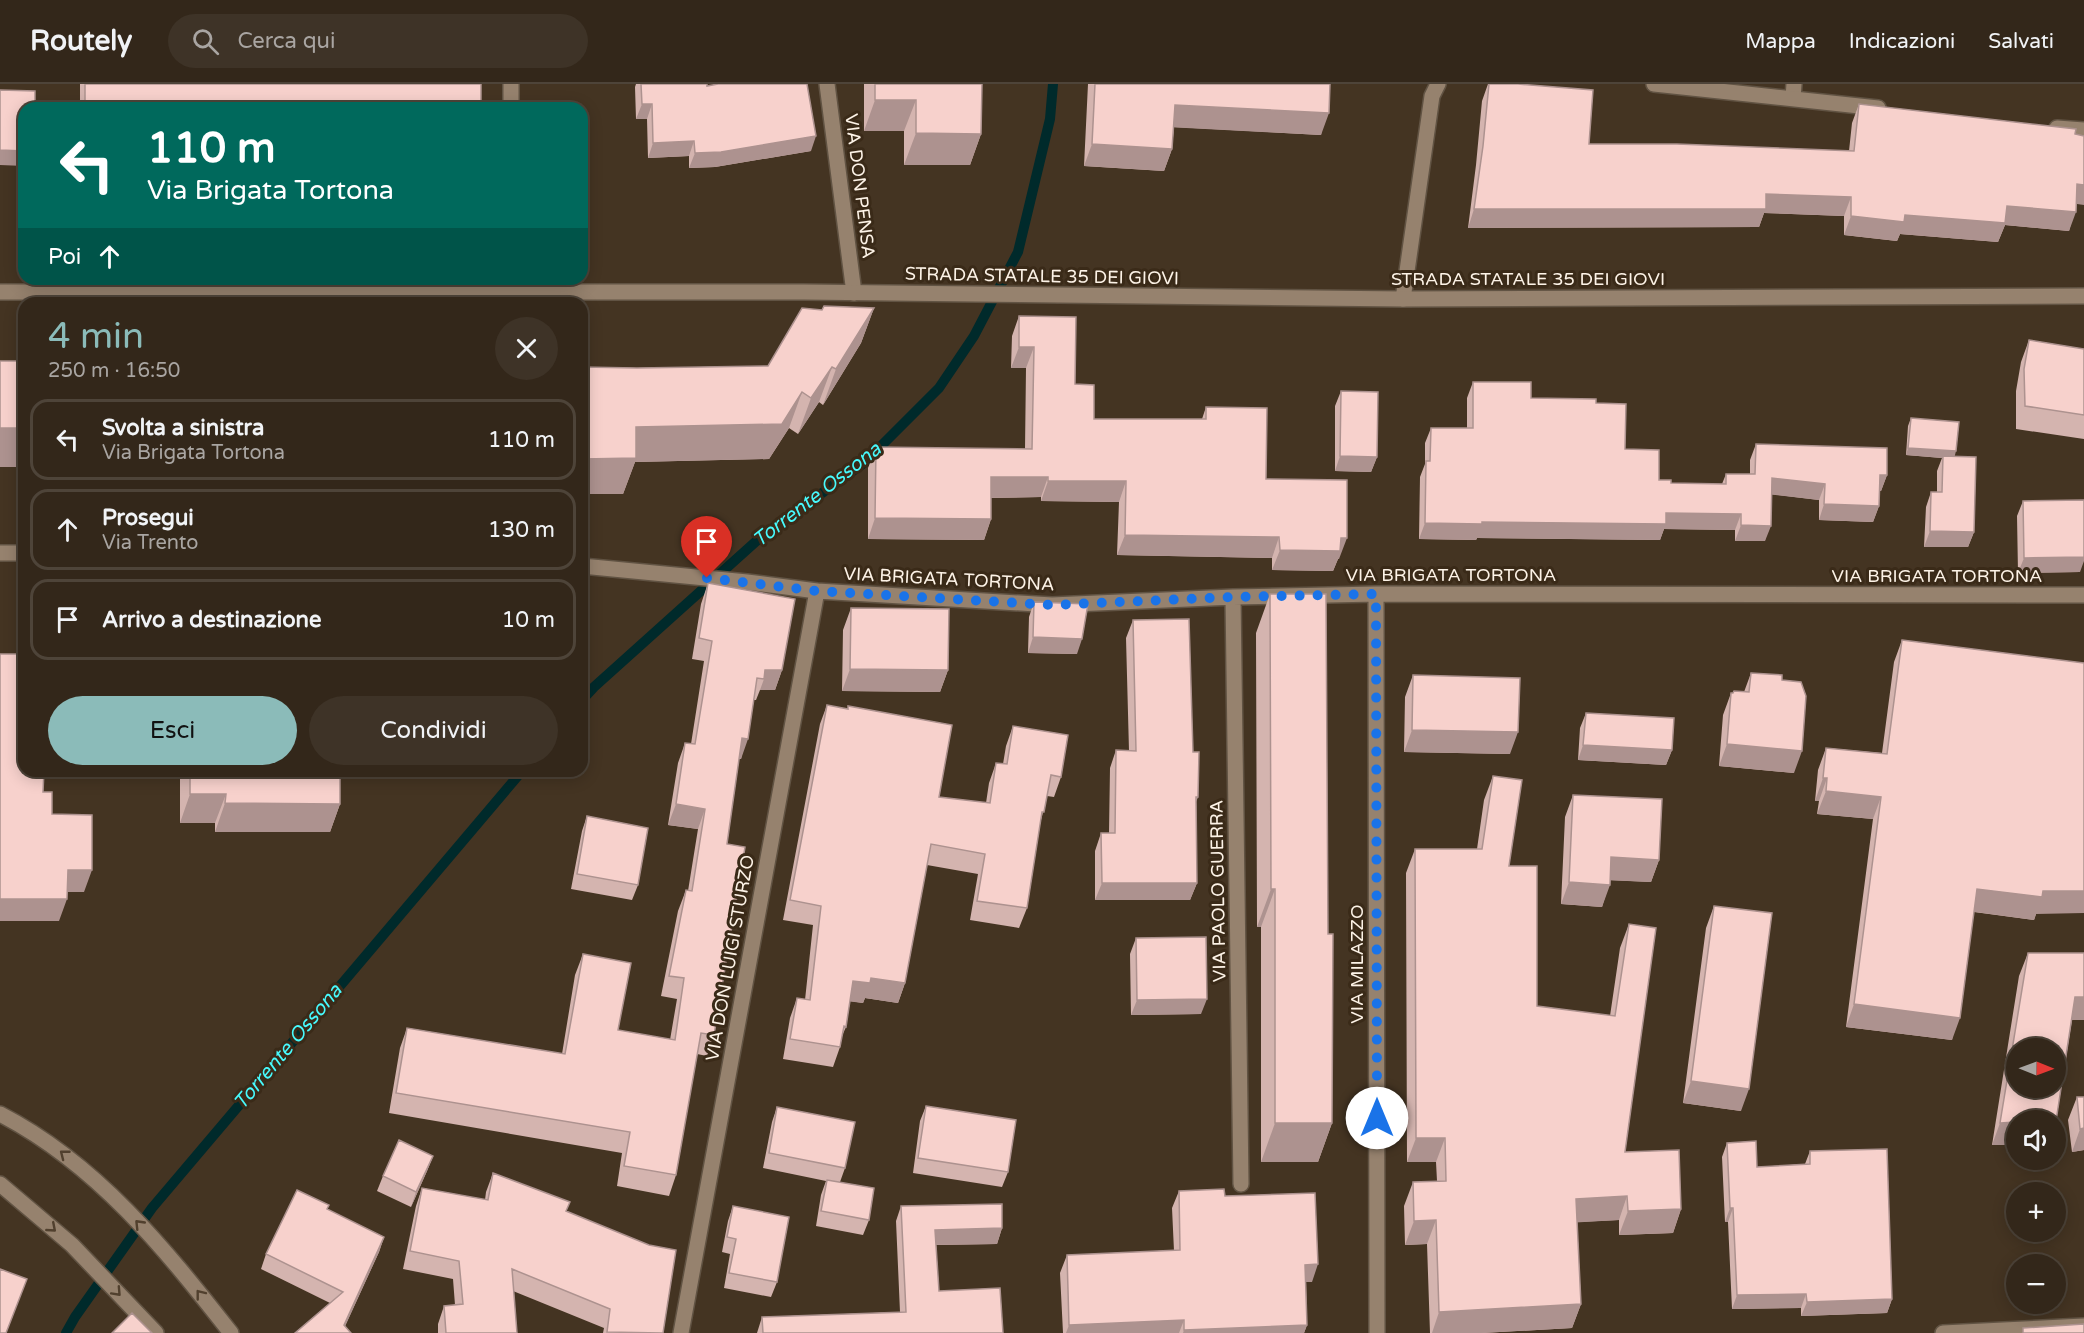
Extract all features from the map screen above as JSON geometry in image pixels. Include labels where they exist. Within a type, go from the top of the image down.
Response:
[{"type":"street","points":[[511,84],[511,102]]},
{"type":"street","name":"VIA DON PENSA","points":[[827,84],[854,293]]},
{"type":"street","points":[[1403,299],[1432,96],[1438,84]]},
{"type":"street","points":[[1654,84],[1794,91],[1898,110]]},
{"type":"street","points":[[2037,125],[2084,130]]},
{"type":"street","name":"STRADA STATALE 35 DEI GIOVI","points":[[0,292],[509,286],[854,293],[1403,299],[2084,296]]},
{"type":"street","points":[[0,553],[18,553]]},
{"type":"street","name":"VIA BRIGATA TORTONA","points":[[588,566],[817,591],[1052,605],[1233,597],[1376,594],[2084,595]]},
{"type":"street","name":"VIA DON LUIGI STURZO","points":[[681,1333],[817,591]]},
{"type":"street","name":"VIA MILAZZO","points":[[1376,594],[1377,1333]]},
{"type":"street","name":"VIA PAOLO GUERRA","points":[[1233,597],[1241,1184]]},
{"type":"street","points":[[0,1114],[50,1143],[109,1192],[170,1256],[231,1333]]},
{"type":"street","points":[[0,1184],[72,1245],[156,1333]]},
{"type":"street","points":[[1943,1333],[2084,1326]]},
{"type":"building","points":[[85,84],[481,84],[481,102],[85,102]]},
{"type":"building","points":[[641,84],[707,84],[707,86],[807,84],[816,136],[721,152],[695,153],[694,141],[653,143],[652,104],[642,104]]},
{"type":"building","points":[[875,84],[982,84],[981,134],[916,133],[916,100],[875,100]]},
{"type":"building","points":[[1095,84],[1330,84],[1329,113],[1175,105],[1172,149],[1092,144]]},
{"type":"building","points":[[1489,84],[1593,90],[1589,144],[1677,144],[1854,151],[1859,104],[2076,129],[2075,134],[2084,136],[2084,185],[2077,184],[2076,212],[2007,206],[2005,223],[1905,215],[1904,222],[1851,216],[1851,197],[1766,194],[1766,209],[1474,209]]},
{"type":"building","points":[[0,90],[35,91],[35,102],[18,102],[18,151],[0,150]]},
{"type":"building","points":[[824,306],[874,308],[836,369],[832,367],[811,398],[802,392],[782,424],[636,427],[636,458],[588,459],[588,367],[768,366],[802,308],[822,310]]},
{"type":"building","points":[[1019,316],[1076,317],[1075,384],[1094,385],[1094,419],[1206,419],[1206,407],[1267,408],[1266,479],[1347,480],[1347,538],[1341,538],[1340,551],[1280,550],[1279,537],[1125,535],[1126,481],[1048,481],[1048,477],[991,477],[991,519],[875,518],[876,447],[1032,449],[1034,347],[1019,347]]},
{"type":"building","points":[[2029,340],[2084,349],[2084,415],[2025,406],[2024,369]]},
{"type":"building","points":[[0,361],[18,361],[18,428],[0,428]]},
{"type":"building","points":[[1473,382],[1531,382],[1531,398],[1596,399],[1596,403],[1626,404],[1625,449],[1659,450],[1659,480],[1671,480],[1671,483],[1726,484],[1726,474],[1755,474],[1756,444],[1887,448],[1887,475],[1880,475],[1879,506],[1824,504],[1825,484],[1772,478],[1771,526],[1741,525],[1741,514],[1666,513],[1666,524],[1425,523],[1426,461],[1430,461],[1431,428],[1473,428]]},
{"type":"building","points":[[1341,391],[1378,392],[1377,457],[1340,456]]},
{"type":"building","points":[[1911,418],[1959,422],[1956,451],[1908,448]]},
{"type":"building","points":[[1943,456],[1976,457],[1974,532],[1930,531],[1931,492],[1942,492]]},
{"type":"building","points":[[2084,500],[2084,557],[2024,558],[2023,501]]},
{"type":"building","points":[[708,583],[795,599],[782,670],[765,670],[764,679],[757,678],[748,739],[742,738],[727,844],[745,847],[714,1035],[701,1033],[676,1175],[624,1166],[630,1132],[396,1093],[407,1028],[565,1054],[583,954],[631,963],[618,1030],[675,1040],[684,978],[669,976],[686,890],[692,891],[705,809],[676,804],[685,743],[695,744],[712,641],[699,638]]},
{"type":"building","points":[[1270,594],[1326,594],[1328,934],[1333,934],[1332,1123],[1275,1123],[1275,889],[1271,889]]},
{"type":"building","points":[[1034,602],[1088,604],[1082,639],[1033,637]]},
{"type":"building","points":[[851,608],[949,609],[948,670],[850,669]]},
{"type":"building","points":[[1189,619],[1193,752],[1199,752],[1198,797],[1196,797],[1197,883],[1102,883],[1101,833],[1115,833],[1116,750],[1136,751],[1133,620]]},
{"type":"building","points":[[1902,640],[2084,663],[2084,891],[2043,891],[2042,897],[1977,889],[1960,1018],[1854,1004],[1881,797],[1826,791],[1827,778],[1823,778],[1826,748],[1887,754]]},
{"type":"building","points":[[0,654],[18,654],[18,777],[44,777],[43,792],[52,792],[52,814],[92,815],[92,870],[68,870],[67,899],[0,899]]},
{"type":"building","points":[[1751,673],[1782,675],[1782,680],[1801,682],[1806,696],[1802,751],[1727,744],[1731,693],[1734,691],[1749,692]]},
{"type":"building","points":[[1413,675],[1520,678],[1518,732],[1412,730]]},
{"type":"building","points":[[827,705],[848,709],[848,706],[952,725],[939,797],[990,803],[996,763],[1007,764],[1013,726],[1068,735],[1061,777],[1051,775],[1044,812],[1042,812],[1027,908],[977,901],[985,854],[931,844],[905,983],[871,978],[870,983],[853,981],[846,1027],[844,1026],[840,1047],[790,1039],[797,998],[810,1000],[821,906],[790,900]]},
{"type":"building","points":[[1586,713],[1674,718],[1672,750],[1583,745]]},
{"type":"building","points":[[1493,776],[1522,780],[1509,866],[1537,866],[1537,1006],[1615,1016],[1629,924],[1656,928],[1625,1152],[1679,1150],[1681,1209],[1628,1211],[1627,1196],[1576,1199],[1581,1304],[1439,1312],[1436,1220],[1414,1221],[1413,1182],[1446,1181],[1445,1138],[1416,1138],[1415,849],[1482,849]]},
{"type":"building","points":[[190,777],[340,777],[340,804],[225,803],[226,794],[190,794]]},
{"type":"building","points":[[1573,795],[1662,799],[1659,860],[1611,857],[1610,885],[1569,882]]},
{"type":"building","points":[[587,816],[648,828],[638,885],[577,874]]},
{"type":"building","points":[[1714,906],[1772,913],[1749,1089],[1691,1081]]},
{"type":"building","points":[[1206,937],[1207,999],[1137,1000],[1136,938]]},
{"type":"building","points":[[2028,953],[2084,953],[2084,997],[2075,997],[2066,1056],[2066,1038],[2014,1038]]},
{"type":"building","points":[[2006,1087],[2006,1098],[2060,1098],[2058,1110],[2006,1110],[2006,1123],[2000,1123]]},
{"type":"building","points":[[2077,1097],[2084,1097],[2084,1128],[2080,1129]]},
{"type":"building","points":[[926,1106],[1016,1120],[1008,1172],[918,1158]]},
{"type":"building","points":[[777,1107],[855,1122],[845,1168],[769,1153]]},
{"type":"building","points":[[399,1140],[433,1156],[416,1192],[383,1176]]},
{"type":"building","points":[[1756,1141],[1757,1167],[1810,1164],[1810,1151],[1887,1149],[1892,1299],[1807,1302],[1806,1294],[1737,1295],[1727,1143]]},
{"type":"building","points":[[493,1173],[570,1202],[566,1211],[649,1245],[676,1250],[663,1333],[607,1332],[610,1309],[512,1269],[517,1333],[446,1333],[444,1306],[463,1304],[459,1261],[410,1251],[422,1188],[488,1200]]},
{"type":"building","points":[[827,1180],[874,1188],[869,1220],[821,1211]]},
{"type":"building","points":[[1224,1189],[1225,1196],[1315,1193],[1318,1264],[1305,1265],[1307,1325],[1184,1330],[1184,1320],[1069,1325],[1067,1255],[1180,1250],[1179,1191]]},
{"type":"building","points":[[297,1190],[329,1205],[327,1209],[384,1237],[344,1325],[351,1333],[295,1333],[343,1292],[266,1254]]},
{"type":"building","points":[[1002,1204],[1002,1228],[935,1230],[939,1291],[1000,1288],[1003,1333],[763,1333],[762,1317],[906,1312],[901,1206]]},
{"type":"building","points":[[733,1206],[789,1217],[777,1282],[729,1273],[736,1239],[727,1237]]},
{"type":"building","points":[[0,1269],[27,1279],[6,1333],[0,1333]]},
{"type":"building","points":[[132,1313],[152,1333],[112,1333]]},
{"type":"building","points":[[2084,1324],[2084,1333],[2023,1333],[2023,1328]]},
{"type":"waterway","name":"Torrente Ossona","points":[[588,694],[762,536],[864,463],[939,388],[974,336],[1018,252],[1050,119],[1053,84]]},
{"type":"waterway","name":"Torrente Ossona","points":[[66,1333],[152,1208],[517,777]]},
{"type":"route","points":[[707,578],[817,591],[1052,605],[1233,597],[1376,594],[1377,1118]]}]
